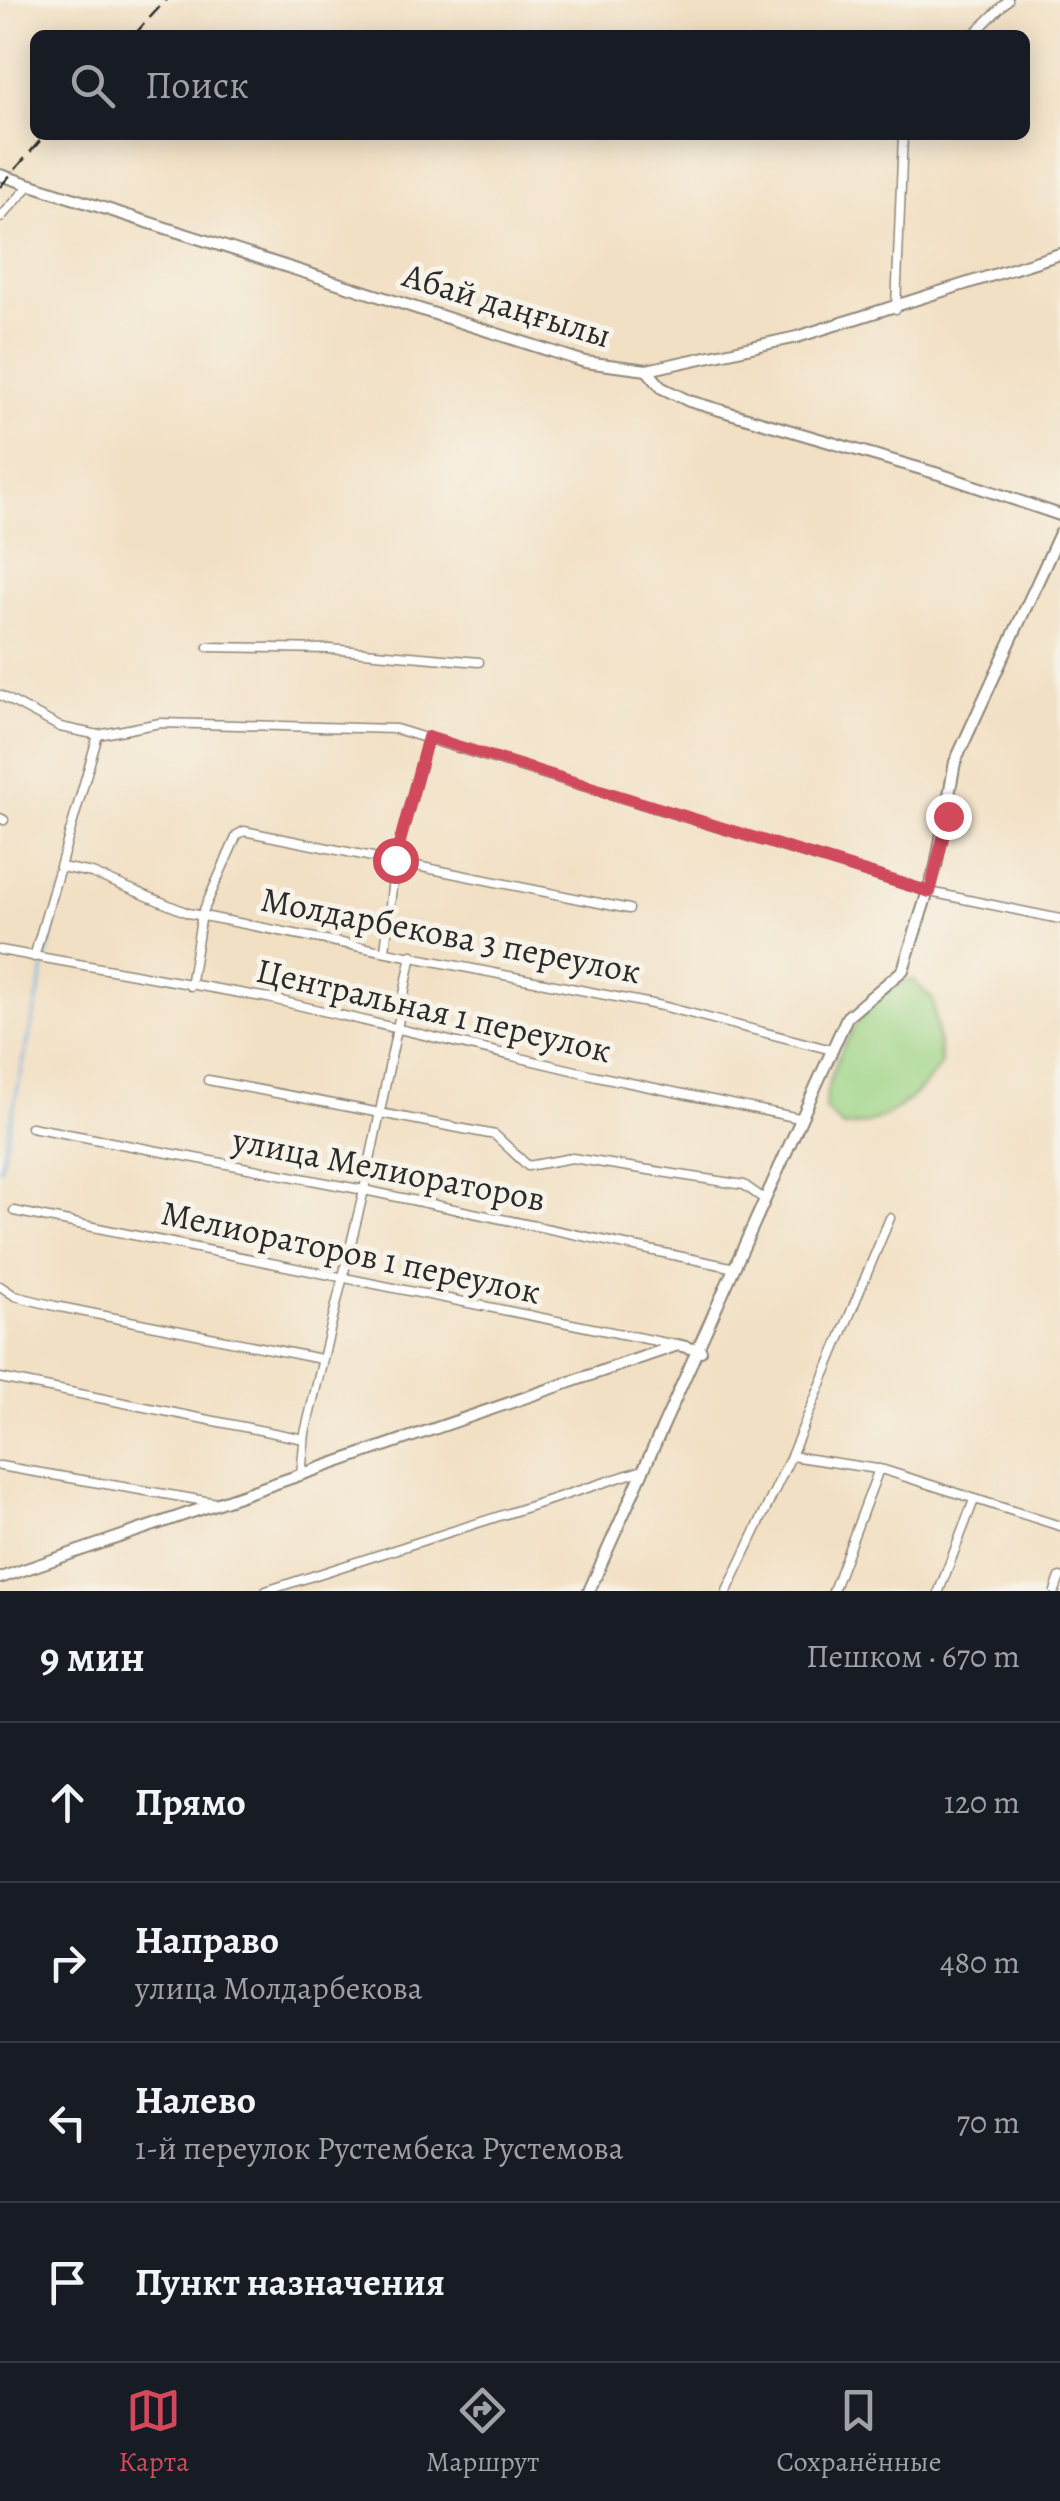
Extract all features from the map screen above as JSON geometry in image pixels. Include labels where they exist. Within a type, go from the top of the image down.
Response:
[{"type":"street","points":[[978,30],[1008,0]]},
{"type":"street","points":[[896,309],[903,140]]},
{"type":"street","name":"Абай даңғылы","points":[[0,175],[586,362],[648,370],[797,337],[896,309],[1060,254]]},
{"type":"street","points":[[0,218],[31,184]]},
{"type":"street","points":[[648,370],[662,388],[689,401],[942,475],[1060,515]]},
{"type":"street","points":[[589,1591],[700,1351],[799,1118],[848,1017],[902,970],[930,892],[955,762],[1060,532]]},
{"type":"street","points":[[208,646],[329,649],[479,662]]},
{"type":"street","points":[[0,695],[60,727],[98,735],[160,723],[396,729],[930,892],[1060,919]]},
{"type":"street","points":[[34,956],[98,735]]},
{"type":"street","points":[[385,951],[395,860],[428,737]]},
{"type":"street","points":[[190,986],[202,914],[236,835],[244,832],[630,909]]},
{"type":"street","name":"Молдарбекова 3 переулок","points":[[62,867],[92,873],[171,908],[662,1006],[832,1050]]},
{"type":"street","name":"Центральная 1 переулок","points":[[0,950],[268,998],[799,1118]]},
{"type":"street","points":[[301,1476],[304,1439],[321,1359],[382,1111],[412,955]]},
{"type":"street","points":[[208,1080],[495,1135],[528,1166],[540,1167],[572,1158],[744,1186],[764,1198]]},
{"type":"street","name":"улица Мелиораторов","points":[[31,1127],[364,1190],[735,1268]]},
{"type":"street","name":"Мелиораторов 1 переулок","points":[[14,1211],[678,1346]]},
{"type":"street","points":[[726,1591],[790,1456],[890,1218]]},
{"type":"street","points":[[0,1286],[15,1296],[42,1303],[321,1359]]},
{"type":"street","points":[[0,1578],[678,1346],[700,1351]]},
{"type":"street","points":[[0,1378],[304,1439]]},
{"type":"street","points":[[790,1456],[878,1469],[1060,1526]]},
{"type":"street","points":[[0,1466],[218,1503]]},
{"type":"street","points":[[833,1591],[878,1469]]},
{"type":"street","points":[[266,1591],[644,1470]]},
{"type":"street","points":[[939,1591],[974,1500]]},
{"type":"street","points":[[1055,1591],[1060,1577]]},
{"type":"green space","points":[[913,980],[933,1000],[941,1064],[899,1108],[872,1121],[843,1127],[825,1109],[841,1052],[852,1031],[880,997]]},
{"type":"waterway","points":[[0,1169],[61,892]]},
{"type":"railway","points":[[139,30],[166,0]]},
{"type":"railway","points":[[0,187],[41,140]]},
{"type":"route","points":[[395,860],[428,737],[930,892],[948,816]]}]
